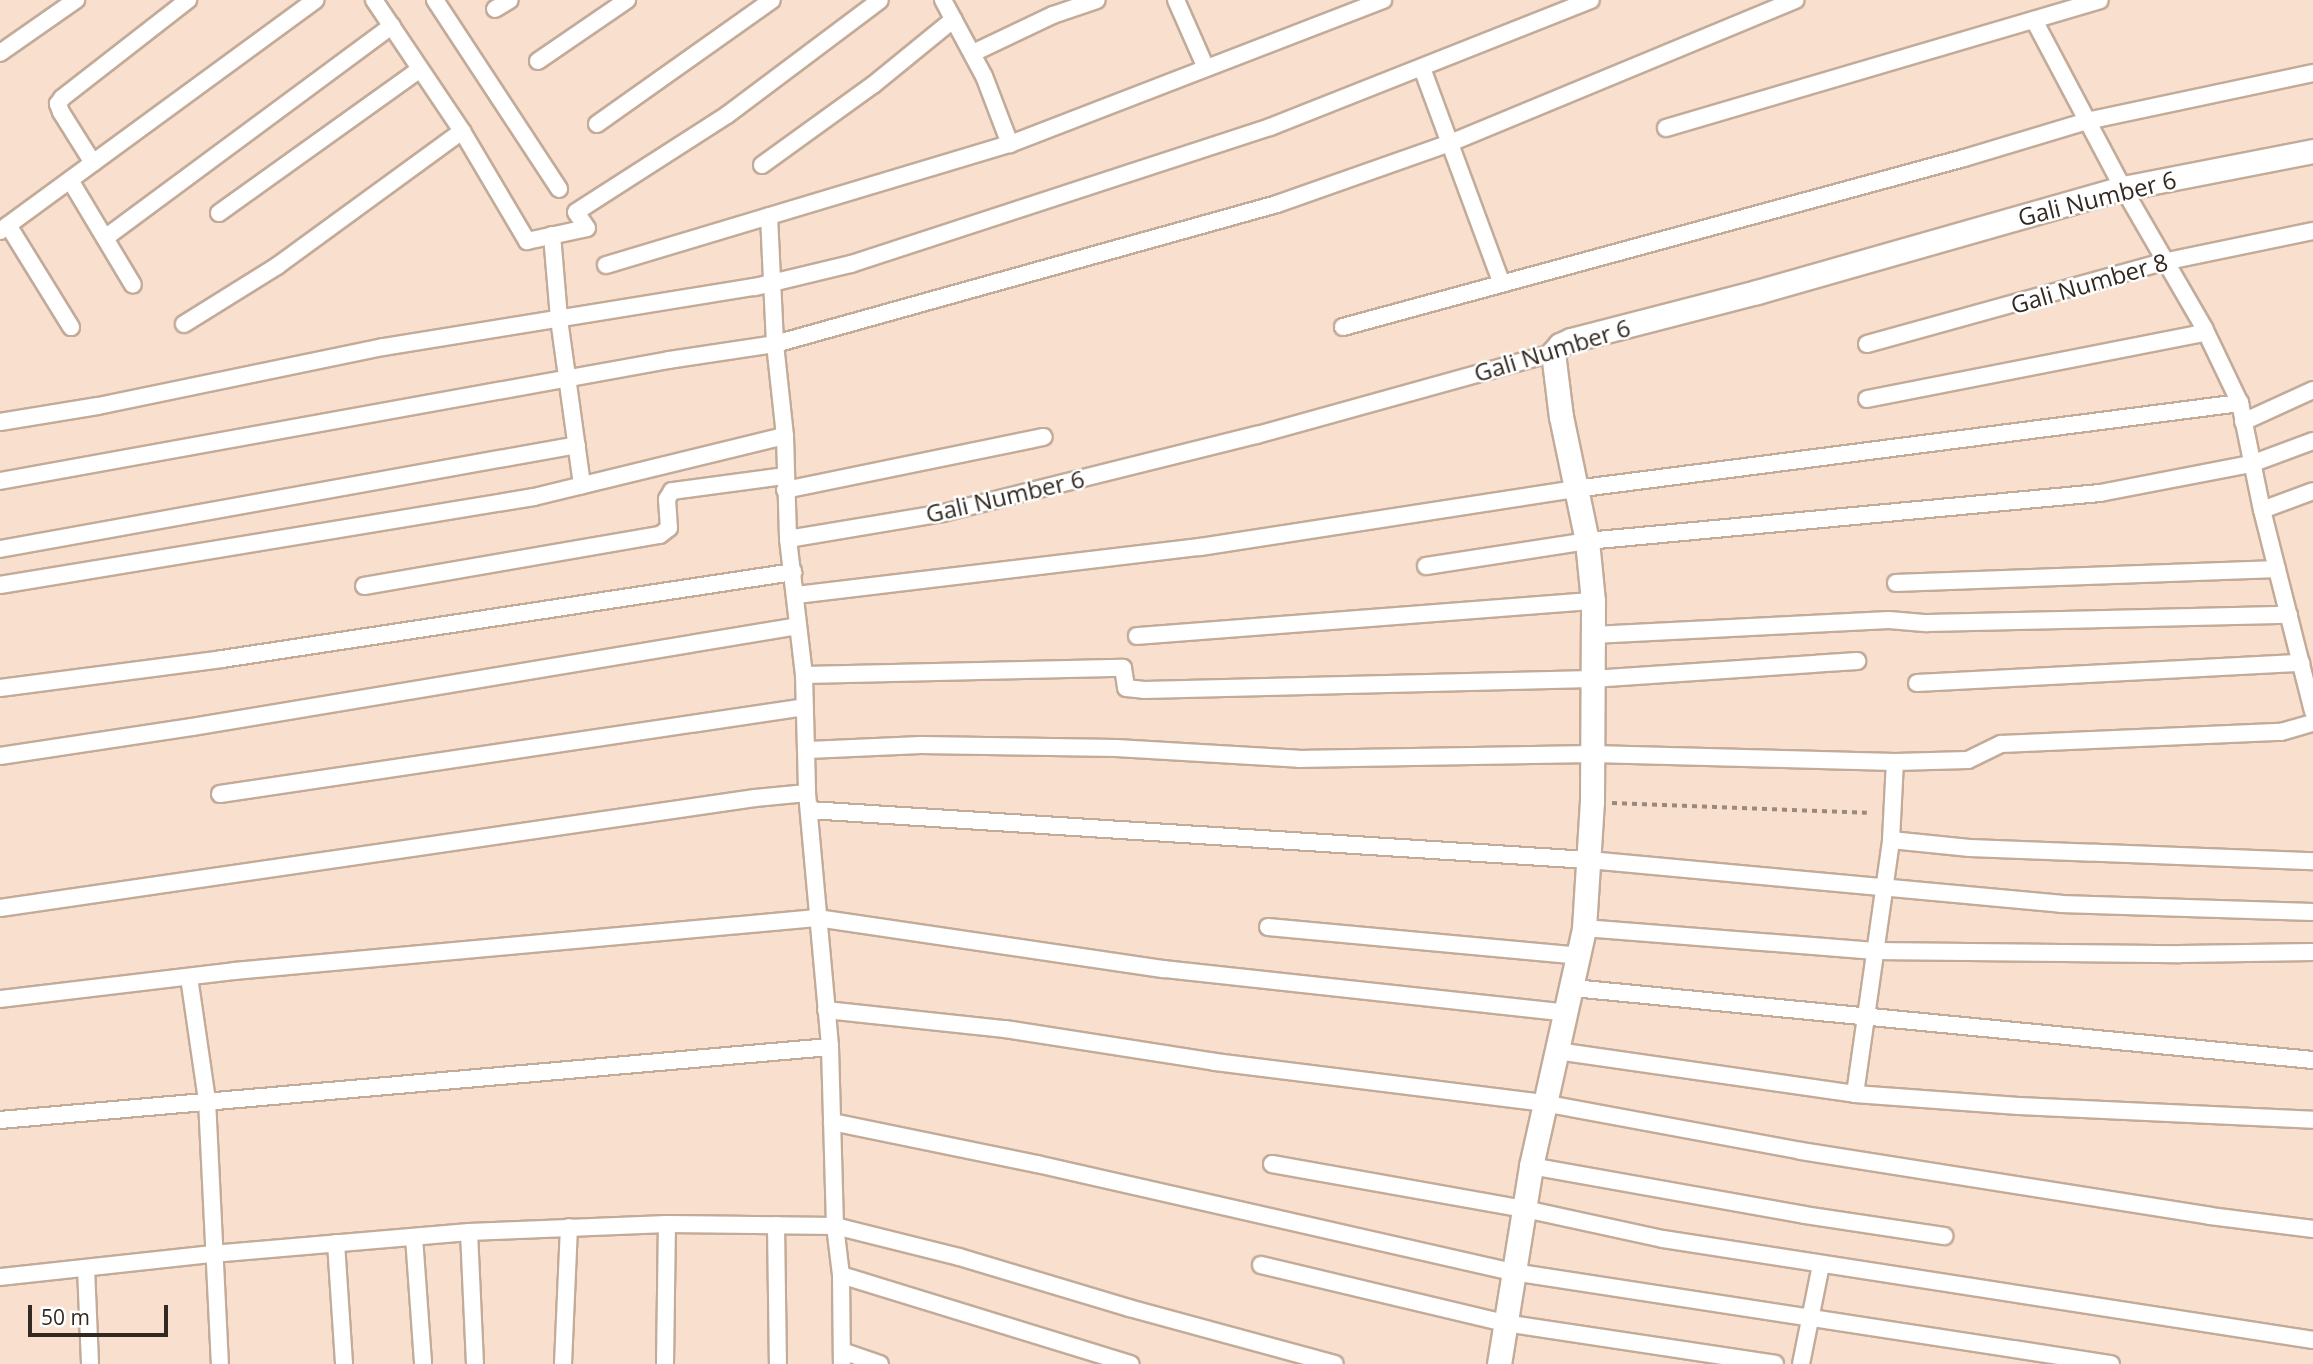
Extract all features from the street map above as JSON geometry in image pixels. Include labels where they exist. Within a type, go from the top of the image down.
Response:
[{"type":"street","points":[[93,163],[58,104],[62,98],[188,0]]},
{"type":"street","points":[[374,0],[462,131],[527,241],[587,228],[576,212],[727,115],[880,0]]},
{"type":"street","points":[[435,0],[559,189]]},
{"type":"street","points":[[495,9],[510,0]]},
{"type":"street","points":[[538,61],[627,0]]},
{"type":"street","points":[[597,124],[772,0]]},
{"type":"street","points":[[943,0],[973,53],[1010,144]]},
{"type":"street","points":[[973,53],[1053,15],[1097,0]]},
{"type":"street","points":[[1176,0],[1206,68]]},
{"type":"street","points":[[606,265],[1010,144],[1383,0]]},
{"type":"street","points":[[0,422],[98,406],[383,347],[772,283],[850,264],[1257,132],[1591,0]]},
{"type":"street","points":[[0,481],[567,378],[775,344],[1277,204],[1450,143],[1796,0]]},
{"type":"street","points":[[1666,128],[2100,0]]},
{"type":"street","points":[[0,53],[68,2]]},
{"type":"street","points":[[71,327],[4,228],[305,3]]},
{"type":"street","points":[[762,165],[911,57],[954,19]]},
{"type":"street","points":[[2034,20],[2123,188],[2204,328],[2240,404],[2251,464],[2313,712]]},
{"type":"street","points":[[105,238],[391,26]]},
{"type":"street","points":[[1422,68],[1502,284]]},
{"type":"street","points":[[219,213],[421,69]]},
{"type":"street","points":[[1343,327],[1965,158],[2087,121],[2313,73]]},
{"type":"street","points":[[184,324],[277,266],[462,131]]},
{"type":"street","name":"Gali Number 6","points":[[788,539],[956,509],[1257,435],[1553,352],[1571,340],[1757,292],[2123,188],[2313,151]]},
{"type":"street","points":[[70,180],[133,285]]},
{"type":"street","points":[[769,216],[775,344],[785,436],[788,539],[804,675],[808,810],[830,1047],[835,1226],[841,1275],[842,1357],[880,1364]]},
{"type":"street","name":"Gali Number 8","points":[[1867,344],[2164,262],[2313,231]]},
{"type":"street","points":[[552,235],[559,319],[582,485]]},
{"type":"street","points":[[1867,399],[2198,334],[2204,328]]},
{"type":"street","points":[[1499,1364],[1543,1102],[1573,988],[1584,928],[1589,860],[1592,802],[1593,601],[1587,541],[1552,365],[1553,352]]},
{"type":"street","points":[[2243,422],[2313,390]]},
{"type":"street","points":[[796,595],[1200,547],[1575,489],[2240,404]]},
{"type":"street","points":[[0,584],[534,496],[785,436]]},
{"type":"street","points":[[364,586],[660,535],[668,528],[667,499],[672,491],[785,483],[1044,436]]},
{"type":"street","points":[[1426,566],[1587,541],[2100,493],[2251,464],[2313,441]]},
{"type":"street","points":[[0,548],[577,444]]},
{"type":"street","points":[[2262,510],[2313,491]]},
{"type":"street","points":[[1896,583],[2277,569]]},
{"type":"street","points":[[0,688],[236,657],[793,572]]},
{"type":"street","points":[[1137,636],[1593,601]]},
{"type":"street","points":[[1593,635],[1889,620],[1941,622],[2289,615]]},
{"type":"street","points":[[0,756],[192,727],[798,626]]},
{"type":"street","points":[[804,675],[1123,668],[1126,688],[1144,690],[1592,679],[1857,661]]},
{"type":"street","points":[[1917,683],[2301,663]]},
{"type":"street","points":[[220,794],[805,707]]},
{"type":"street","points":[[808,750],[921,745],[1008,746],[1299,759],[1592,754],[1895,762],[1968,760],[2001,744],[2281,732],[2313,723]]},
{"type":"street","points":[[1855,1094],[1891,840],[1895,762]]},
{"type":"street","points":[[0,908],[755,798],[807,793]]},
{"type":"street","points":[[808,810],[1589,860],[2061,904],[2313,912]]},
{"type":"street","points":[[1891,840],[1984,848],[2313,861]]},
{"type":"street","points":[[0,999],[189,977],[817,918],[1164,969],[1566,1013]]},
{"type":"street","points":[[1268,927],[1579,956]]},
{"type":"street","points":[[1584,928],[1875,951],[2313,953]]},
{"type":"street","points":[[189,977],[207,1100],[212,1254],[220,1364]]},
{"type":"street","points":[[1573,988],[2313,1060]]},
{"type":"street","points":[[825,1010],[1005,1030],[1215,1062],[1543,1102],[1856,1160],[2313,1229]]},
{"type":"street","points":[[0,1120],[830,1047]]},
{"type":"street","points":[[1557,1051],[1855,1094],[2019,1106],[2313,1120]]},
{"type":"street","points":[[832,1122],[1050,1167],[1513,1272],[2111,1364]]},
{"type":"street","points":[[1272,1164],[1525,1209],[1663,1239],[2313,1340]]},
{"type":"street","points":[[1531,1166],[1805,1215],[1944,1236]]},
{"type":"street","points":[[0,1277],[212,1254],[469,1232],[667,1224],[835,1226],[959,1257],[1129,1308],[1335,1364]]},
{"type":"street","points":[[665,1364],[667,1224]]},
{"type":"street","points":[[776,1225],[778,1364]]},
{"type":"street","points":[[564,1364],[569,1227]]},
{"type":"street","points":[[469,1232],[475,1364]]},
{"type":"street","points":[[414,1237],[423,1364]]},
{"type":"street","points":[[336,1243],[344,1364]]},
{"type":"street","points":[[1261,1265],[1505,1323],[1774,1364]]},
{"type":"street","points":[[1801,1364],[1821,1265]]},
{"type":"street","points":[[86,1268],[90,1364]]},
{"type":"street","points":[[841,1275],[1131,1364]]},
{"type":"path","points":[[1592,802],[1867,813]]}]
